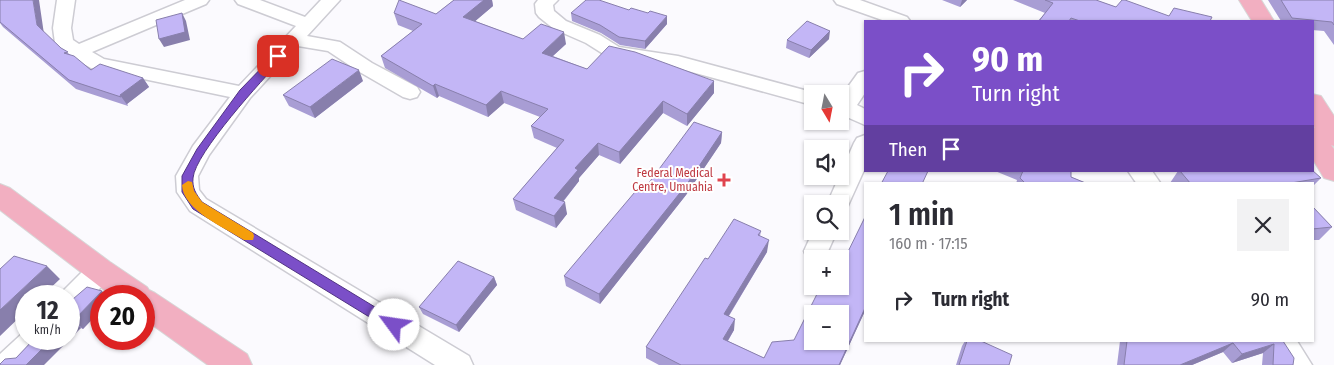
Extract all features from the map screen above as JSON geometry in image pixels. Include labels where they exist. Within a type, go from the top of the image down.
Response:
[{"type":"main road","points":[[1233,0],[1244,20]]},
{"type":"main road","points":[[1250,0],[1262,20]]},
{"type":"main road","points":[[1314,105],[1334,137]]},
{"type":"main road","points":[[1314,139],[1334,171]]},
{"type":"main road","points":[[0,195],[120,285]]},
{"type":"main road","points":[[155,310],[235,365]]},
{"type":"street","points":[[66,0],[62,28],[64,43],[98,64],[243,93]]},
{"type":"street","points":[[76,52],[200,0]]},
{"type":"street","points":[[244,0],[309,24]]},
{"type":"street","points":[[331,0],[243,93],[200,151],[187,176],[188,192],[198,206],[459,365]]},
{"type":"street","points":[[549,0],[544,4],[545,13],[560,25],[593,39],[612,51],[626,55],[678,62],[804,96]]},
{"type":"street","points":[[843,0],[873,5],[899,20]]},
{"type":"street","points":[[293,40],[333,46],[365,67],[410,92]]},
{"type":"street","points":[[849,98],[864,78]]},
{"type":"street","points":[[849,109],[864,117]]},
{"type":"street","points":[[842,195],[864,146]]},
{"type":"street","points":[[1140,172],[1148,182]]},
{"type":"street","points":[[80,291],[99,271]]},
{"type":"street","points":[[1283,342],[1298,365]]},
{"type":"street","points":[[8,365],[22,350]]},
{"type":"building","points":[[0,0],[33,0],[37,25],[61,48],[68,52],[64,53],[74,56],[91,70],[100,64],[143,78],[120,95],[121,97],[69,80],[0,22]]},
{"type":"building","points":[[399,0],[436,14],[454,0],[484,0],[463,17],[523,39],[541,24],[564,32],[542,53],[587,69],[609,46],[635,52],[714,81],[687,114],[663,101],[619,152],[598,143],[575,168],[578,170],[554,198],[565,202],[554,216],[513,199],[564,140],[531,126],[548,109],[501,91],[486,105],[435,84],[433,86],[381,56],[422,24],[394,13]]},
{"type":"building","points":[[586,0],[599,0],[629,10],[631,8],[648,13],[650,11],[667,16],[645,41],[619,37],[600,25],[571,13]]},
{"type":"building","points":[[1045,0],[1096,0],[1116,7],[1122,0],[1125,0],[1169,16],[1174,8],[1212,17],[1210,20],[1077,20],[1071,18],[1070,20],[1040,20],[1053,3]]},
{"type":"building","points":[[1281,0],[1334,0],[1334,25],[1332,22],[1292,18]]},
{"type":"building","points":[[182,13],[185,32],[159,39],[156,20]]},
{"type":"building","points":[[807,21],[830,31],[811,50],[787,40]]},
{"type":"building","points":[[332,59],[359,70],[310,107],[283,95]]},
{"type":"building","points":[[694,122],[722,132],[687,184],[599,294],[564,276],[640,186],[645,188]]},
{"type":"building","points":[[887,172],[928,172],[923,182],[882,182]]},
{"type":"building","points":[[1023,172],[1071,172],[1071,177],[1083,182],[1024,182],[1020,178]]},
{"type":"building","points":[[1181,172],[1314,172],[1321,178],[1297,182],[1189,182]]},
{"type":"building","points":[[1314,208],[1332,227],[1314,229]]},
{"type":"building","points":[[734,219],[761,231],[758,235],[769,240],[724,314],[735,319],[723,339],[764,358],[772,342],[794,340],[804,320],[804,350],[846,350],[839,365],[681,365],[646,347],[705,258],[708,259]]},
{"type":"building","points":[[864,219],[864,310],[849,343],[849,305],[812,305],[816,295],[849,295],[849,250]]},
{"type":"building","points":[[14,256],[47,266],[27,285],[15,285],[15,296],[0,310],[0,269]]},
{"type":"building","points":[[458,261],[494,277],[456,325],[419,307]]},
{"type":"building","points":[[87,287],[90,288],[90,303],[80,314],[80,293]]},
{"type":"building","points":[[967,342],[983,342],[1012,355],[1009,365],[959,365]]},
{"type":"building","points":[[1127,342],[1284,342],[1294,358],[1293,365],[1273,365],[1274,344],[1242,354],[1233,343],[1180,365],[1124,365]]},
{"type":"building","points":[[24,350],[41,350],[26,365],[0,365],[5,359],[16,358]]},
{"type":"slow traffic","points":[[188,185],[188,192],[198,206],[248,236]]},
{"type":"place","name":"Federal Medical Centre, Umuahia","points":[[724,180]]},
{"type":"route","points":[[278,56],[243,93],[200,151],[187,176],[188,192],[198,206],[394,325]]}]
